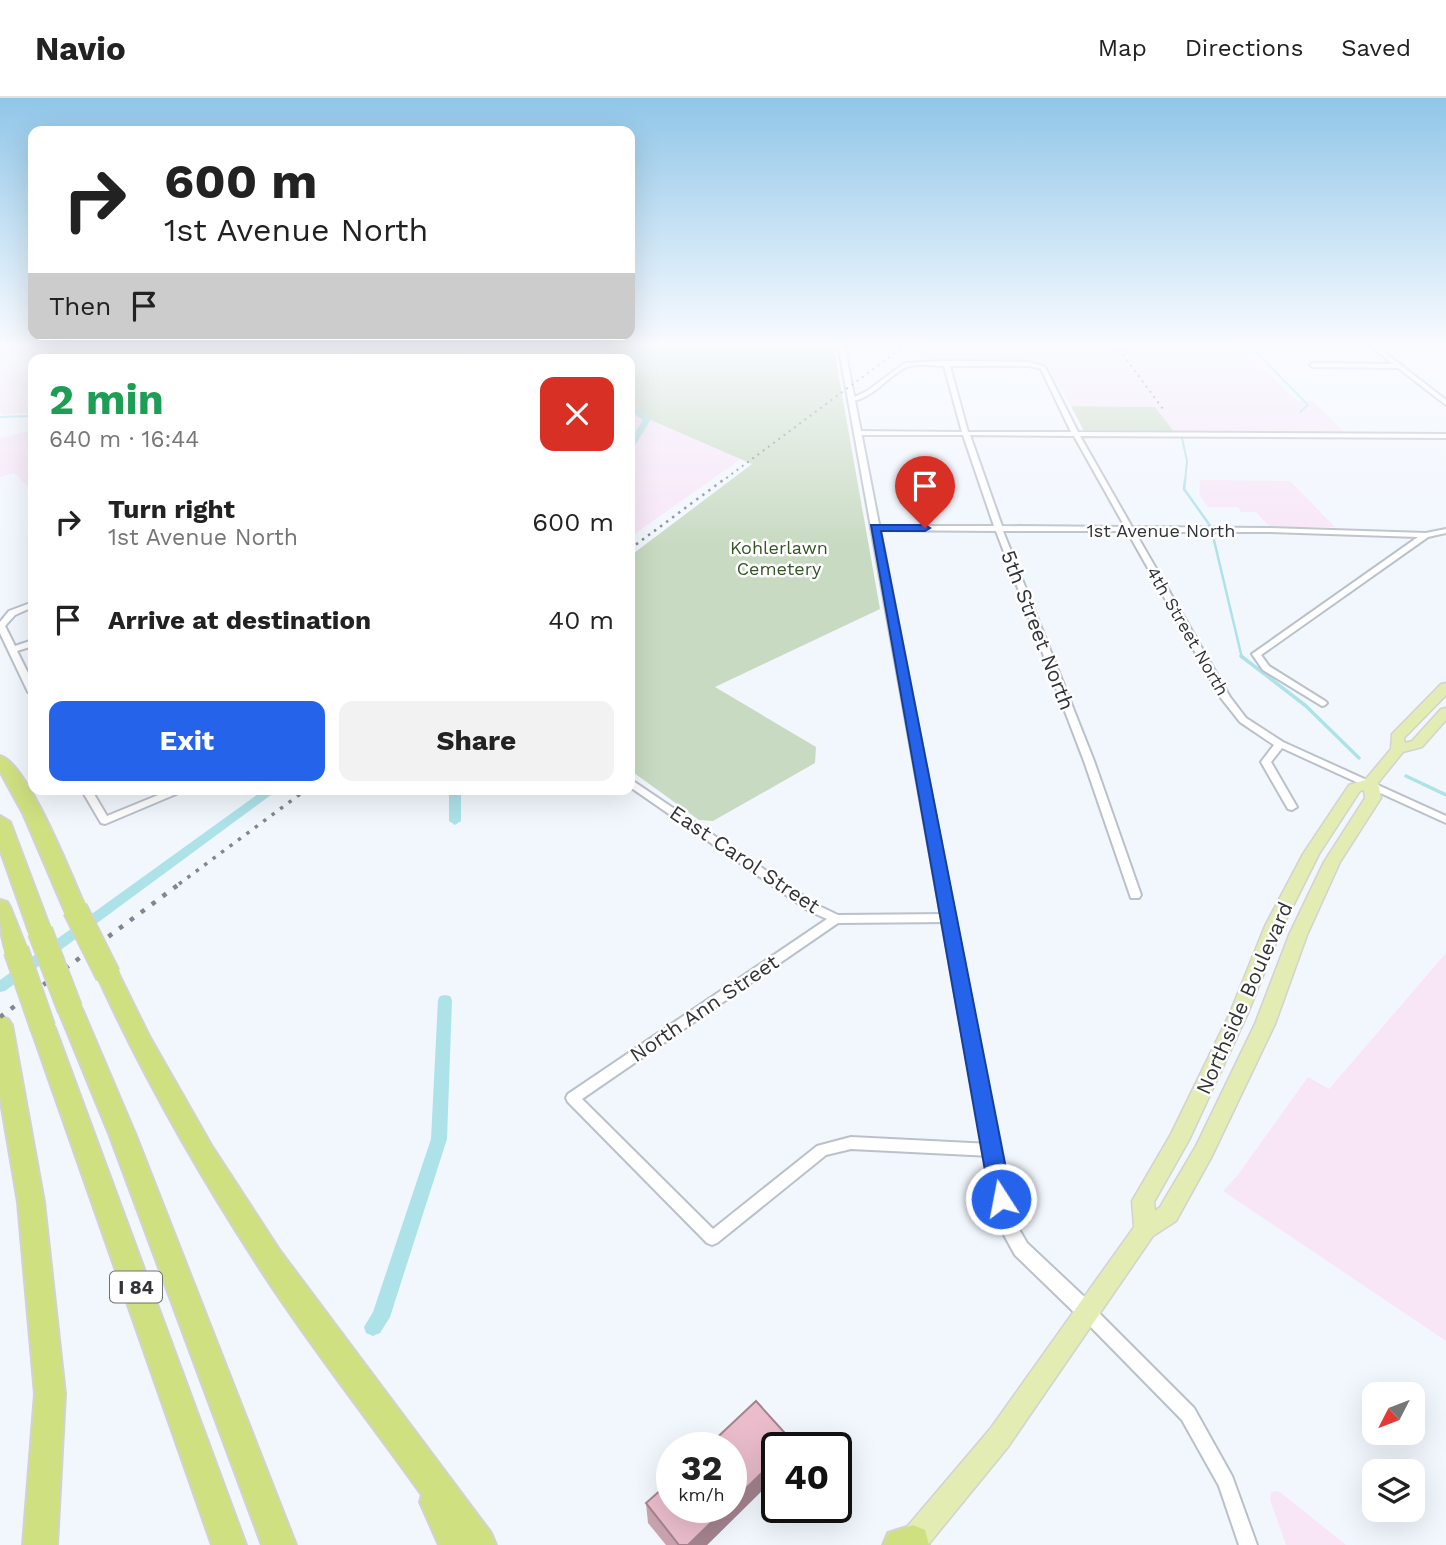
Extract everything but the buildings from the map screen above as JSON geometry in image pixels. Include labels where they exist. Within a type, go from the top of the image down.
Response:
[{"type":"highway","points":[[0,761],[6,765],[33,813],[75,909],[138,1038],[202,1153],[270,1260],[479,1545]]},
{"type":"highway","name":"I 84","points":[[0,822],[70,1009],[124,1136],[279,1545]]},
{"type":"highway","name":"I 84","points":[[0,907],[229,1545]]},
{"type":"highway","points":[[0,1025],[31,1202],[50,1394],[40,1545]]},
{"type":"highway","points":[[410,1449],[457,1545]]},
{"type":"main road","name":"Northside Boulevard","points":[[1398,749],[1396,737],[1446,687]]},
{"type":"main road","name":"Northside Boulevard","points":[[1145,1229],[1143,1201],[1178,1140],[1219,1055],[1274,926],[1335,814],[1354,788],[1370,783],[1398,749],[1417,744],[1446,712]]},
{"type":"main road","name":"Northside Boulevard","points":[[908,1544],[999,1438],[1145,1229],[1168,1214],[1236,1089],[1332,862],[1373,798],[1370,783]]},
{"type":"street","points":[[853,412],[950,918],[991,1150],[1009,1226],[1021,1249],[1188,1414],[1226,1482],[1248,1545]]},
{"type":"street","name":"5th Street North","points":[[958,412],[1044,651],[1110,811],[1135,895]]},
{"type":"street","name":"4th Street North","points":[[1064,412],[1226,698],[1243,720],[1280,744],[1446,820]]},
{"type":"street","points":[[858,433],[1446,436]]},
{"type":"street","name":"1st Avenue North","points":[[875,528],[1129,529],[1426,535],[1446,531]]},
{"type":"street","points":[[1322,703],[1266,668],[1256,654],[1426,535]]},
{"type":"street","points":[[28,606],[12,613],[1,626],[28,680]]},
{"type":"street","points":[[12,650],[28,645]]},
{"type":"street","points":[[1280,744],[1266,762],[1292,807]]},
{"type":"street","name":"East Carol Street","points":[[635,785],[813,908],[836,919],[950,918]]},
{"type":"street","points":[[90,795],[105,821],[168,795]]},
{"type":"street","name":"North Ann Street","points":[[836,919],[573,1098],[712,1238],[822,1150],[851,1143],[991,1150]]},
{"type":"shaded area","points":[[0,412],[28,412],[28,412],[3,415]]},
{"type":"shaded area","points":[[1158,412],[1323,412],[1347,434],[1175,433]]},
{"type":"shaded area","points":[[635,413],[741,459],[635,533]]},
{"type":"shaded area","points":[[28,431],[28,486],[14,473],[0,477],[0,438]]},
{"type":"shaded area","points":[[1200,480],[1290,481],[1335,527],[1270,527],[1256,512],[1241,512],[1238,507],[1208,507],[1199,494]]},
{"type":"shaded area","points":[[1446,953],[1446,1341],[1223,1191],[1237,1176],[1308,1077],[1329,1089]]},
{"type":"shaded area","points":[[1277,1491],[1346,1545],[1286,1545],[1270,1500],[1271,1492]]},
{"type":"green space","name":"Kohlerlawn Cemetery","points":[[635,412],[845,412],[880,609],[715,687],[816,747],[815,763],[713,821],[699,820],[635,774],[635,552],[752,464]]},
{"type":"green space","points":[[1074,412],[1158,412],[1175,433],[1085,433]]},
{"type":"waterway","points":[[635,412],[647,419],[635,439]]},
{"type":"waterway","points":[[0,417],[28,416]]},
{"type":"waterway","points":[[1182,438],[1187,461],[1185,482]]},
{"type":"waterway","points":[[1185,480],[1184,489],[1211,527]]},
{"type":"waterway","points":[[1213,536],[1242,656]]},
{"type":"waterway","points":[[1242,656],[1306,706],[1359,758]]},
{"type":"waterway","points":[[1406,776],[1446,795]]},
{"type":"waterway","points":[[0,987],[265,795]]},
{"type":"waterway","points":[[455,795],[455,821]]},
{"type":"waterway","points":[[373,1327],[381,1317],[439,1139],[445,1000]]},
{"type":"railway","points":[[721,482],[816,412]]},
{"type":"railway","points":[[635,545],[723,480]]},
{"type":"railway","points":[[179,884],[299,795]]},
{"type":"railway","points":[[0,1017],[182,882]]},
{"type":"route","points":[[925,528],[875,528],[1001,1199]]}]
